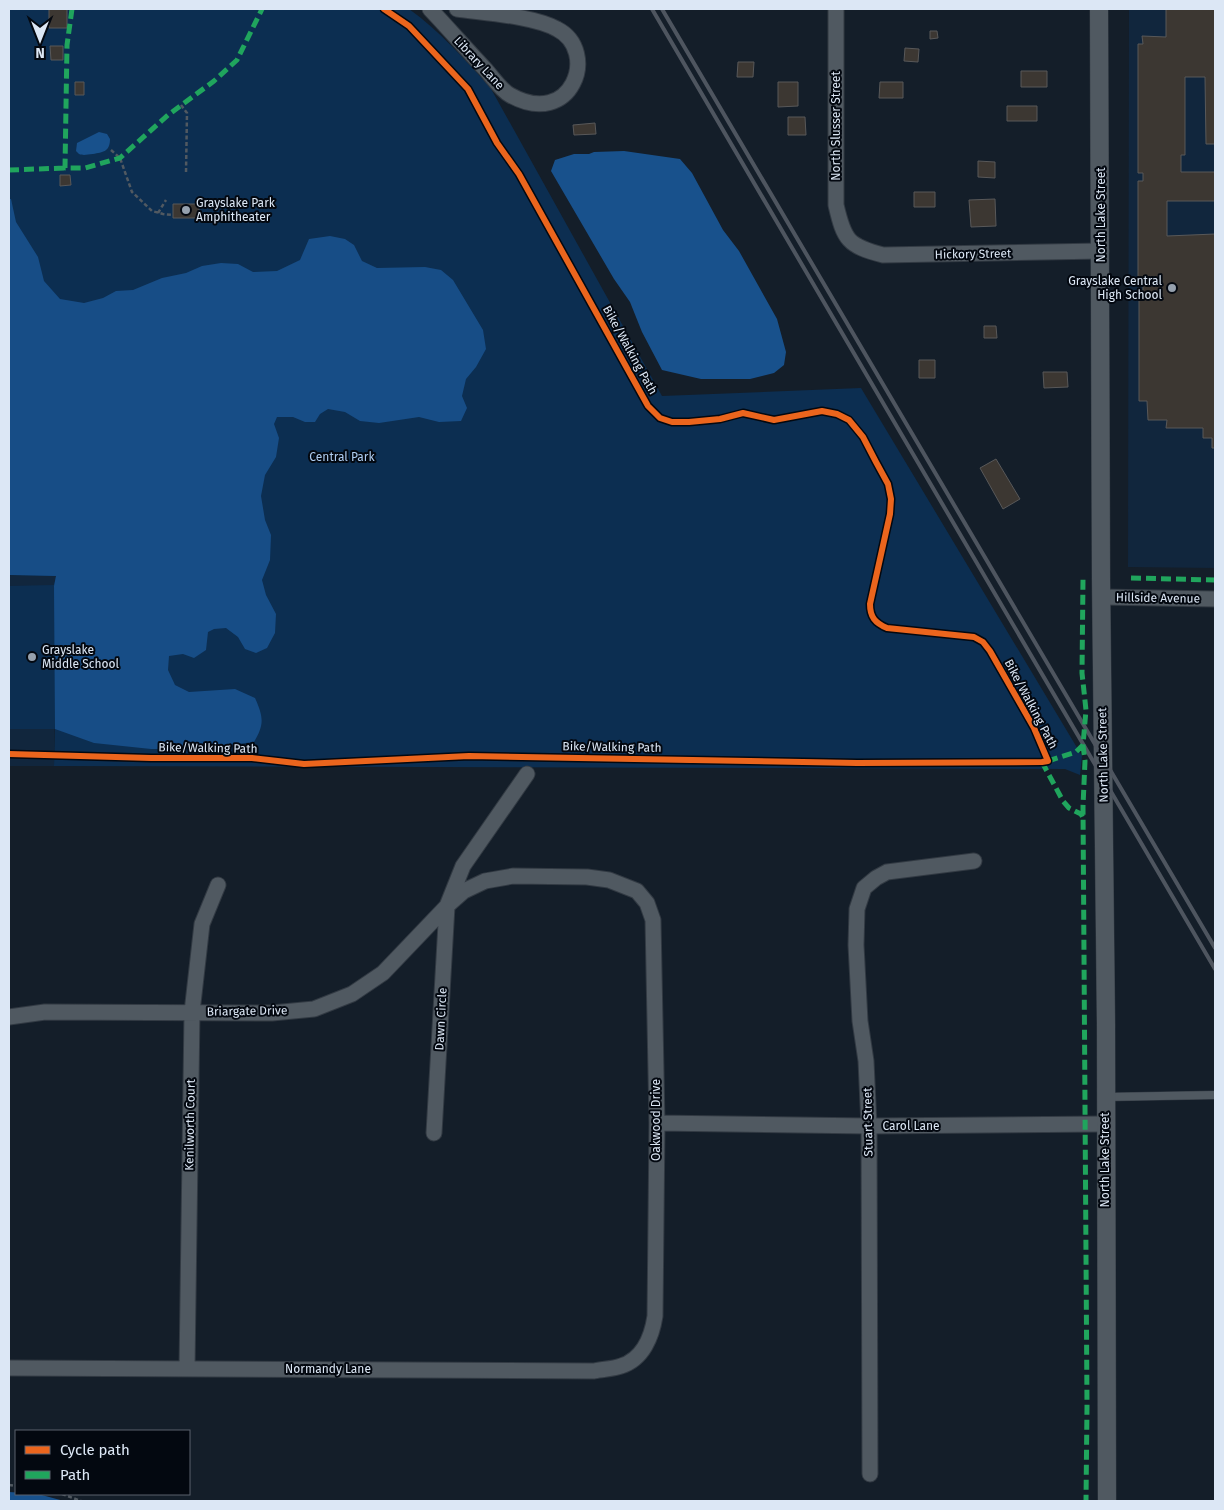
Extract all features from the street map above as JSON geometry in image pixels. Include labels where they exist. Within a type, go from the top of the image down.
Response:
[{"type":"street","name":"Library Lane","points":[[430,9],[508,94],[528,103],[544,104],[558,100],[568,92],[576,80],[577,65],[571,38],[557,29],[538,22],[457,9]]},
{"type":"street","name":"North Slusser Street","points":[[836,9],[836,205],[841,229],[849,241]]},
{"type":"street","name":"North Lake Street","points":[[1099,9],[1107,1501]]},
{"type":"street","name":"Hickory Street","points":[[849,241],[865,251],[883,255],[1101,251]]},
{"type":"street","name":"Hillside Avenue","points":[[1101,598],[1215,599]]},
{"type":"street","name":"Briargate Drive","points":[[448,906],[463,866],[527,774]]},
{"type":"street","name":"Stuart Street","points":[[870,1474],[869,1126],[866,1061],[860,1022],[856,946],[857,909],[864,888],[886,872],[974,861]]},
{"type":"street","name":"Briargate Drive","points":[[9,1017],[45,1012],[272,1012],[314,1009],[352,994],[384,973],[464,891],[485,880],[513,876],[587,876],[609,880],[637,891]]},
{"type":"street","name":"Kenilworth Court","points":[[187,1368],[192,1012],[202,924],[218,885]]},
{"type":"street","name":"Oakwood Drive","points":[[637,891],[647,903],[652,920],[657,1123],[655,1316],[653,1330],[648,1342],[641,1351]]},
{"type":"street","name":"Dawn Circle","points":[[434,1133],[448,906]]},
{"type":"street","name":"Carol Lane","points":[[657,1123],[869,1126],[1105,1124]]},
{"type":"street","name":"Normandy Lane","points":[[9,1368],[594,1371],[623,1366],[641,1351]]},
{"type":"lane","points":[[1105,1097],[1215,1095]]},
{"type":"lane","points":[[1101,1501],[1107,1501]]},
{"type":"path","points":[[182,105],[187,113],[186,174]]},
{"type":"path","points":[[111,150],[119,155],[132,192],[152,211],[173,215]]},
{"type":"path","points":[[158,213],[166,200]]},
{"type":"path","points":[[65,1495],[81,1501]]},
{"type":"shaded area","name":"Grayslake Central High School","points":[[1129,9],[1215,9],[1215,568],[1128,567]]},
{"type":"shaded area","points":[[99,132],[107,134],[110,139],[109,147],[105,151],[84,155],[76,151],[77,143]]},
{"type":"shaded area","points":[[624,151],[680,159],[692,173],[723,230],[739,251],[777,319],[786,352],[784,365],[774,373],[750,379],[701,379],[662,370],[642,332],[630,302],[614,279],[551,171],[555,160],[574,154]]},
{"type":"shaded area","points":[[9,199],[11,199],[16,222],[38,257],[44,281],[60,299],[84,303],[103,298],[116,291],[133,290],[162,278],[186,273],[202,266],[221,263],[238,264],[253,272],[277,271],[300,260],[309,239],[330,236],[345,239],[354,245],[362,261],[377,268],[425,267],[441,270],[453,280],[483,330],[486,349],[476,367],[466,379],[462,396],[467,408],[461,421],[439,422],[419,417],[379,423],[360,421],[345,412],[328,409],[320,414],[315,422],[305,422],[293,417],[277,417],[274,424],[279,438],[276,457],[265,475],[261,496],[265,520],[271,535],[270,560],[262,580],[266,595],[276,614],[275,633],[267,648],[256,653],[245,649],[238,637],[226,628],[214,629],[208,632],[206,650],[194,658],[183,654],[169,656],[168,670],[175,685],[189,692],[235,689],[255,698],[262,720],[260,730],[254,742],[194,749],[151,749],[94,743],[55,729],[54,586],[56,576],[9,575]]},
{"type":"shaded area","name":"Grayslake Middle School","points":[[9,575],[57,576],[54,766],[9,766]]},
{"type":"shaded area","points":[[9,1492],[15,1492],[15,1495],[42,1495],[64,1501],[9,1501]]},
{"type":"green space","name":"Central Park","points":[[9,9],[409,9],[442,36],[490,87],[662,396],[861,388],[1082,756],[1080,775],[1065,769],[54,766],[55,729],[9,729],[9,586],[54,585],[56,576],[9,575]]},
{"type":"building","points":[[49,9],[67,9],[67,28],[49,28]]},
{"type":"building","points":[[1166,9],[1215,9],[1215,144],[1206,144],[1205,77],[1185,77],[1185,155],[1181,155],[1181,172],[1215,172],[1215,201],[1167,201],[1167,236],[1215,234],[1215,448],[1212,448],[1212,438],[1203,438],[1203,428],[1166,428],[1167,420],[1148,420],[1147,401],[1139,401],[1139,291],[1143,292],[1143,283],[1138,283],[1138,181],[1143,181],[1143,173],[1138,173],[1138,44],[1143,44],[1142,36],[1166,37]]},
{"type":"building","points":[[930,31],[937,31],[938,38],[930,39]]},
{"type":"building","points":[[50,46],[63,46],[63,60],[51,60]]},
{"type":"building","points":[[905,48],[919,49],[918,62],[904,61]]},
{"type":"building","points":[[738,62],[754,62],[753,77],[737,77]]},
{"type":"building","points":[[1021,71],[1047,71],[1047,87],[1021,87]]},
{"type":"building","points":[[75,82],[84,82],[84,95],[75,95]]},
{"type":"building","points":[[778,82],[798,82],[798,106],[778,107]]},
{"type":"building","points":[[880,82],[903,82],[903,98],[879,98]]},
{"type":"building","points":[[1007,106],[1037,106],[1037,121],[1007,121]]},
{"type":"building","points":[[788,117],[805,117],[806,135],[788,135]]},
{"type":"building","points":[[595,123],[596,134],[574,135],[573,125]]},
{"type":"building","points":[[978,161],[995,162],[995,178],[978,177]]},
{"type":"building","points":[[60,175],[70,175],[71,185],[60,186]]},
{"type":"building","points":[[914,192],[935,192],[935,207],[914,207]]},
{"type":"building","points":[[995,199],[996,226],[971,227],[969,200]]},
{"type":"building","name":"Grayslake Park Amphitheater","points":[[173,204],[199,204],[199,218],[173,218]]},
{"type":"building","points":[[984,326],[996,326],[997,338],[984,338]]},
{"type":"building","points":[[919,360],[935,360],[935,378],[919,378]]},
{"type":"building","points":[[1043,372],[1067,372],[1068,387],[1044,388]]},
{"type":"building","points":[[996,459],[1020,499],[1003,509],[980,468]]},
{"type":"railway","points":[[652,9],[1215,969]]},
{"type":"railway","points":[[662,9],[1215,948]]},
{"type":"marked path","points":[[72,9],[67,45],[65,168],[85,168],[120,158],[168,115],[214,81],[237,60],[262,9]]},
{"type":"marked path","points":[[9,170],[65,168]]},
{"type":"marked path","points":[[1131,578],[1215,580]]},
{"type":"marked path","points":[[1048,761],[1076,752],[1083,745],[1086,710],[1082,673],[1083,579]]},
{"type":"marked path","points":[[1083,745],[1085,761],[1083,806],[1086,1501]]},
{"type":"marked path","points":[[1042,762],[1063,801],[1069,808],[1081,814],[1083,818]]},
{"type":"cycle path","name":"Bike/Walking Path","points":[[9,754],[151,758],[252,758],[304,764],[469,756],[857,763],[1048,761],[1034,728],[983,642],[974,637],[887,628],[876,622],[872,616],[870,604],[890,514],[891,499],[888,484],[863,437],[849,420],[837,414],[822,411],[774,420],[743,413],[720,419],[689,422],[672,422],[660,418],[648,406],[519,174],[497,143],[468,89],[409,26],[384,9]]},
{"type":"place","name":"Grayslake Park Amphitheater","points":[[186,210]]},
{"type":"place","name":"Grayslake Central High School","points":[[1172,288]]},
{"type":"place","name":"Grayslake Middle School","points":[[32,657]]}]
